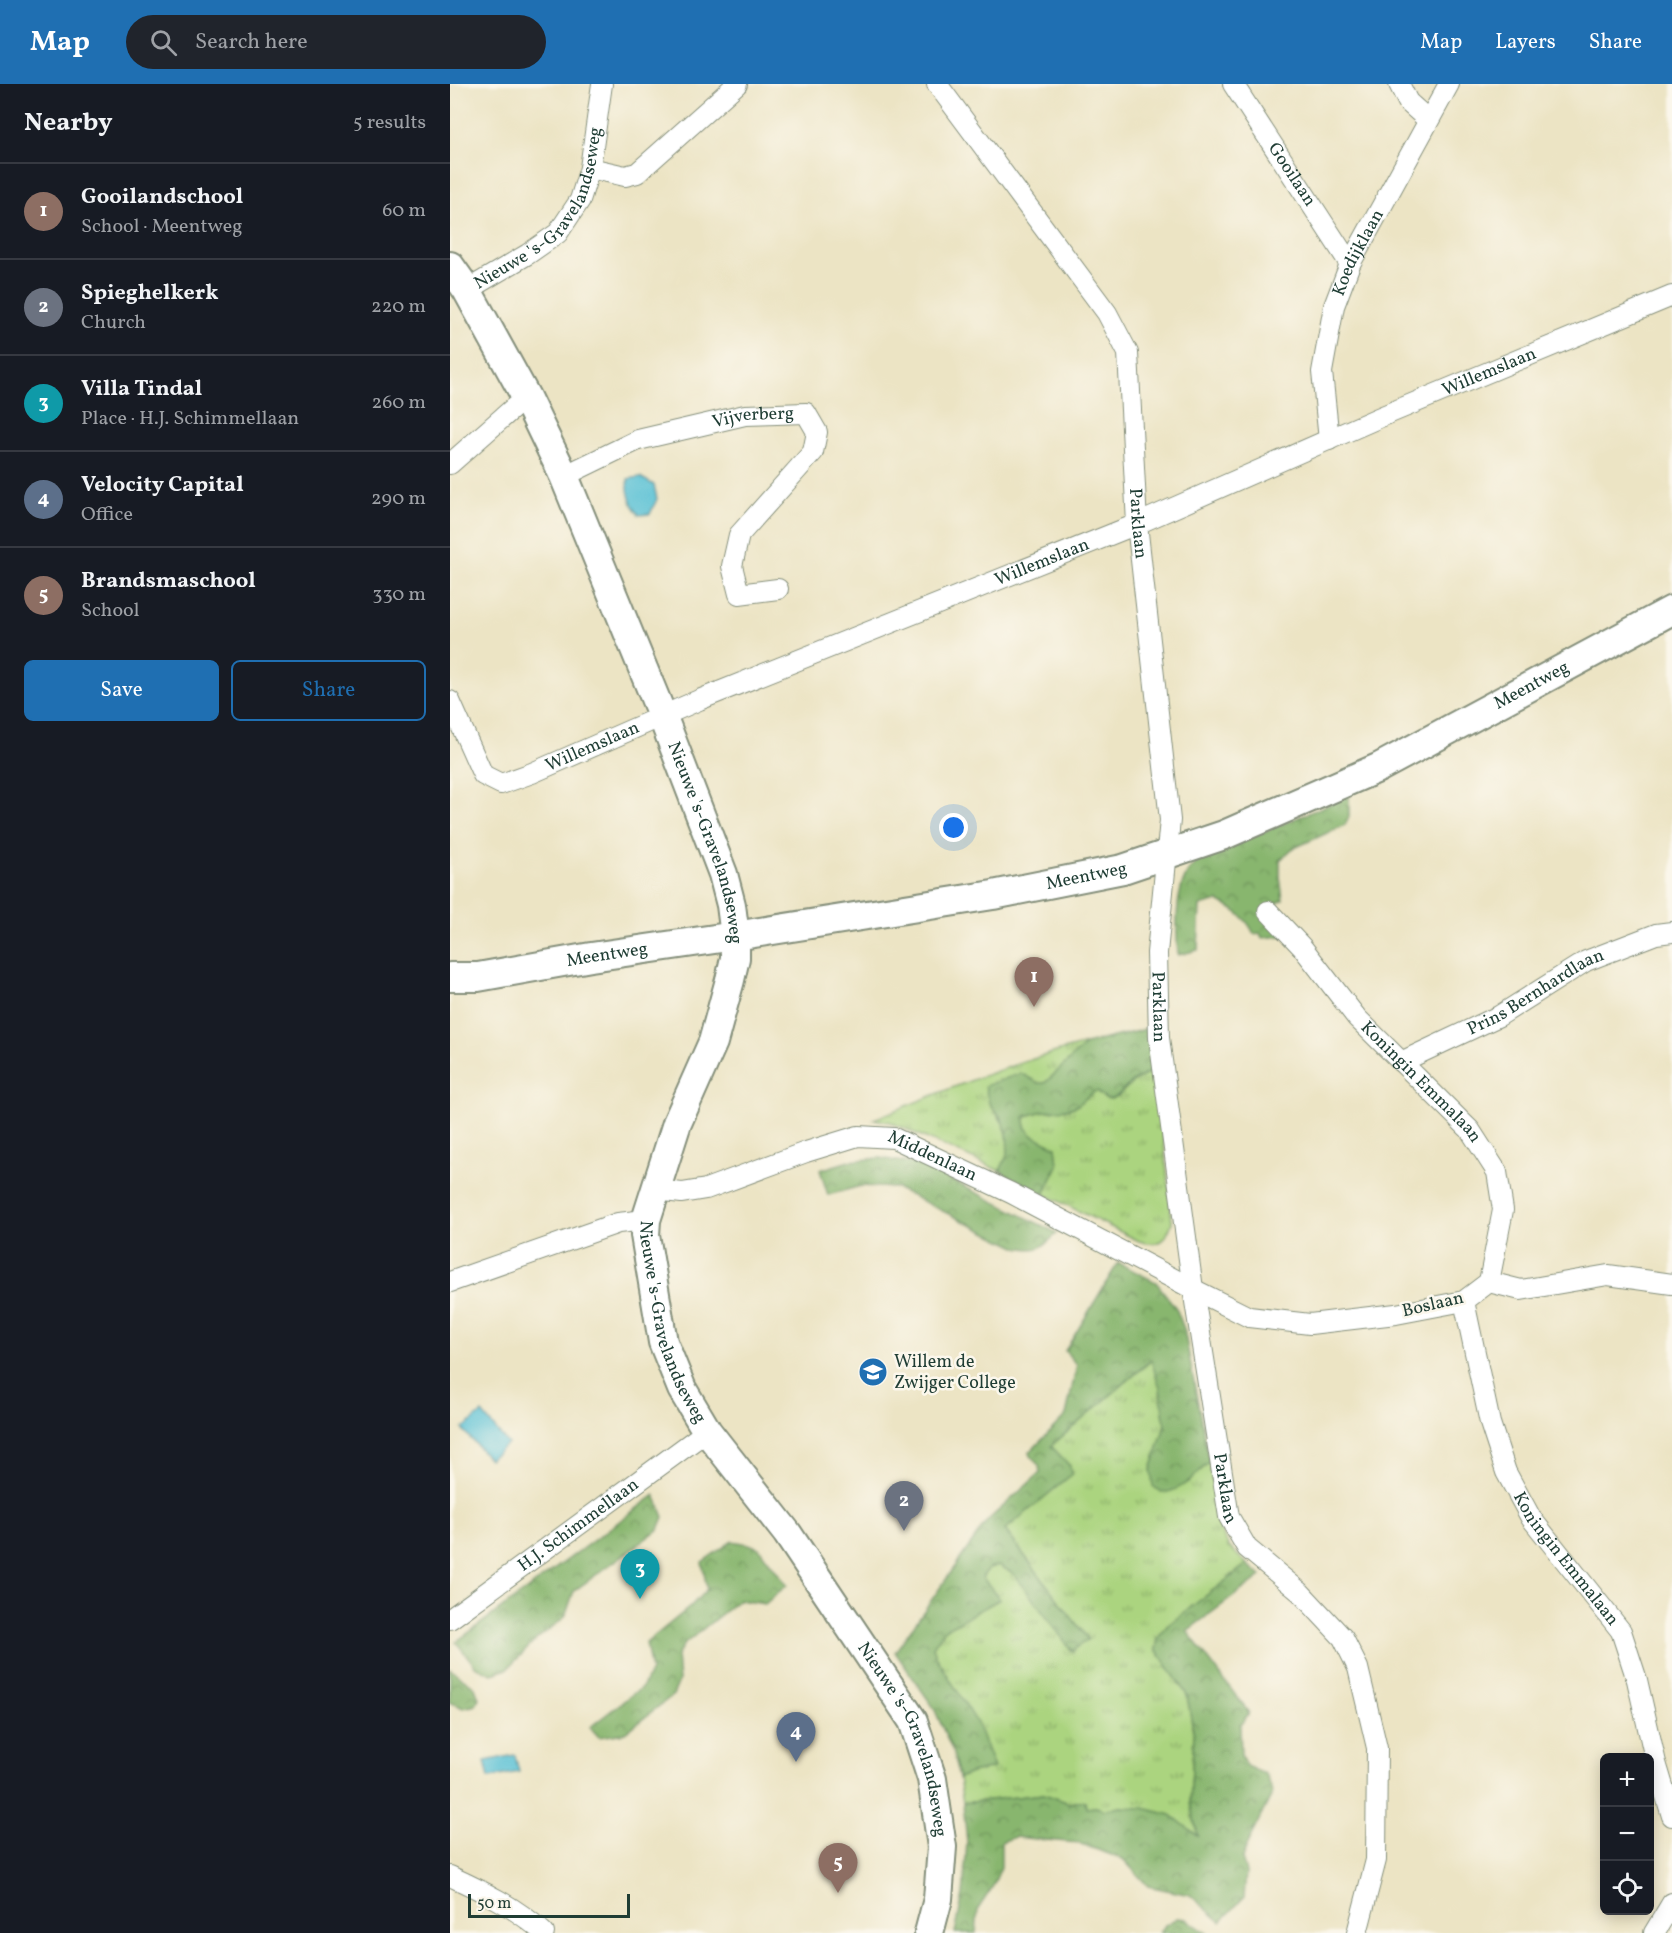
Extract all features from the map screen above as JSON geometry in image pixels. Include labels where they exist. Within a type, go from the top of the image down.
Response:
[{"type":"street","name":"Nieuwe 's-Gravelandseweg","points":[[602,84],[590,168],[580,200],[558,233],[528,254],[467,290],[526,397],[564,476],[662,715],[723,873],[731,905],[735,958],[713,1042],[677,1123],[646,1220],[645,1234],[663,1342],[682,1389],[707,1431],[787,1533],[913,1720],[932,1779],[942,1847],[938,1899],[929,1933]]},
{"type":"street","points":[[590,168],[625,176],[637,173],[736,84]]},
{"type":"street","name":"Parklaan","points":[[937,84],[1107,313],[1128,353],[1137,524],[1170,820],[1157,953],[1159,1038],[1193,1289],[1229,1517],[1247,1548],[1300,1592],[1343,1638],[1358,1668],[1377,1748],[1376,1860],[1357,1933]]},
{"type":"street","name":"Gooilaan","points":[[1233,84],[1350,264]]},
{"type":"street","points":[[1399,84],[1408,102],[1428,120]]},
{"type":"street","name":"Koedijklaan","points":[[1329,440],[1322,372],[1334,306],[1350,264],[1449,84]]},
{"type":"street","points":[[450,266],[467,290]]},
{"type":"street","name":"Willemslaan","points":[[450,701],[483,775],[501,784],[532,773],[662,715],[1137,524],[1329,440],[1672,296]]},
{"type":"street","points":[[450,464],[526,397]]},
{"type":"street","name":"Vijverberg","points":[[564,476],[638,440],[745,415],[806,412],[817,432],[813,452],[739,535],[732,566],[739,594],[778,589]]},
{"type":"street","name":"Meentweg","points":[[450,977],[478,977],[591,957],[993,895],[1123,869],[1224,835],[1378,768],[1672,610]]},
{"type":"street","name":"Koningin Emmalaan","points":[[1268,911],[1302,947],[1357,1018],[1470,1130],[1497,1172],[1503,1210],[1489,1282]]},
{"type":"street","name":"Prins Bernhardlaan","points":[[1401,1062],[1499,1016],[1586,961],[1656,934],[1672,932]]},
{"type":"street","name":"Middenlaan","points":[[655,1190],[682,1193],[706,1190],[806,1152],[858,1136],[894,1138],[1011,1193],[1193,1289]]},
{"type":"street","points":[[450,1282],[618,1223],[646,1220]]},
{"type":"street","points":[[1489,1282],[1521,1290],[1608,1275],[1672,1284]]},
{"type":"street","name":"Boslaan","points":[[1193,1289],[1249,1317],[1310,1324],[1396,1314],[1464,1301],[1489,1282]]},
{"type":"street","name":"Koningin Emmalaan","points":[[1464,1301],[1490,1423],[1506,1472],[1531,1518],[1621,1631],[1637,1680],[1656,1763],[1672,1816]]},
{"type":"street","name":"H.J. Schimmellaan","points":[[450,1619],[707,1431]]},
{"type":"street","points":[[450,1876],[482,1890],[544,1933]]},
{"type":"street","points":[[1654,1933],[1672,1903]]},
{"type":"green space","points":[[1349,796],[1349,817],[1345,825],[1292,849],[1280,860],[1283,900],[1264,910],[1283,936],[1262,938],[1260,933],[1254,934],[1239,914],[1218,901],[1200,906],[1198,950],[1178,955],[1177,924],[1181,890],[1188,872],[1201,858]]},
{"type":"green space","points":[[1150,1028],[1154,1070],[1132,1082],[1112,1099],[1107,1099],[1097,1091],[1072,1108],[1038,1112],[1025,1118],[1025,1127],[1032,1135],[1056,1147],[1058,1165],[1044,1194],[1000,1171],[1008,1153],[1007,1132],[1002,1120],[989,1103],[985,1086],[1021,1073],[1038,1083],[1045,1083],[1086,1044]]},
{"type":"green space","points":[[1086,1044],[1045,1083],[989,1103],[1001,1120],[1008,1139],[1007,1155],[1000,1171],[890,1122],[874,1119],[1005,1068]]},
{"type":"green space","points":[[1154,1070],[1172,1222],[1164,1238],[1151,1243],[1139,1241],[1044,1194],[1058,1165],[1056,1148],[1032,1135],[1025,1127],[1025,1118],[1037,1113],[1075,1106],[1095,1091],[1117,1097],[1132,1083]]},
{"type":"green space","points":[[880,1158],[921,1165],[1057,1233],[1039,1248],[1016,1247],[896,1188],[861,1186],[828,1195],[820,1170],[849,1161]]},
{"type":"green space","points":[[1118,1263],[1156,1282],[1176,1308],[1184,1329],[1209,1462],[1188,1482],[1169,1492],[1162,1493],[1153,1486],[1151,1470],[1165,1426],[1160,1388],[1151,1360],[1051,1446],[1070,1466],[1071,1475],[1005,1530],[1088,1639],[1072,1651],[1014,1574],[999,1565],[989,1568],[982,1577],[1000,1599],[945,1629],[933,1647],[937,1658],[977,1723],[994,1768],[959,1778],[952,1750],[934,1708],[895,1652],[987,1521],[1040,1473],[1039,1466],[1029,1453],[1066,1415],[1077,1365],[1065,1351]]},
{"type":"green space","points":[[1152,1360],[1160,1388],[1165,1426],[1151,1470],[1189,1482],[1209,1462],[1221,1531],[1229,1547],[1247,1564],[1167,1626],[1158,1639],[1156,1649],[1187,1695],[1194,1735],[1190,1803],[1198,1837],[1171,1815],[1121,1807],[1105,1810],[1096,1807],[1086,1808],[1084,1801],[1069,1803],[1044,1794],[963,1803],[959,1778],[993,1768],[932,1647],[945,1629],[1000,1599],[982,1577],[989,1568],[999,1565],[1014,1574],[1072,1650],[1088,1639],[1005,1530],[1071,1475],[1070,1466],[1051,1446]]},
{"type":"green space","points":[[655,1495],[664,1517],[659,1529],[574,1591],[565,1617],[537,1639],[507,1669],[492,1674],[475,1666],[456,1642]]},
{"type":"green space","points":[[732,1541],[759,1548],[787,1585],[765,1604],[739,1600],[683,1645],[677,1655],[679,1681],[673,1695],[625,1733],[599,1737],[590,1727],[643,1686],[651,1671],[646,1643],[690,1607],[707,1589],[702,1562]]},
{"type":"green space","points":[[1247,1564],[1261,1576],[1187,1631],[1249,1713],[1240,1725],[1241,1755],[1246,1766],[1265,1774],[1273,1792],[1246,1846],[1242,1859],[1246,1872],[1244,1897],[1221,1922],[1190,1895],[1148,1886],[1123,1859],[1078,1843],[1015,1837],[1001,1842],[1001,1867],[992,1888],[978,1909],[976,1933],[955,1933],[963,1895],[967,1842],[963,1803],[1044,1794],[1069,1803],[1085,1801],[1086,1808],[1096,1807],[1105,1810],[1121,1807],[1143,1808],[1171,1815],[1198,1836],[1190,1803],[1194,1735],[1187,1695],[1156,1649],[1158,1639],[1167,1626]]},
{"type":"green space","points":[[450,1669],[475,1687],[479,1698],[476,1705],[463,1708],[450,1702]]},
{"type":"green space","points":[[1177,1918],[1186,1919],[1207,1933],[1160,1933],[1165,1925]]},
{"type":"water","points":[[640,477],[654,485],[657,499],[650,514],[639,515],[630,498],[628,479]]},
{"type":"water","points":[[482,1413],[508,1444],[489,1459],[462,1429]]},
{"type":"water","points":[[515,1755],[519,1772],[489,1778],[485,1761]]},
{"type":"place","name":"Gooilandschool","points":[[1034,1007]]},
{"type":"place","name":"Willem de Zwijger College","points":[[873,1372]]},
{"type":"place","name":"Spieghelkerk","points":[[904,1531]]},
{"type":"place","name":"Villa Tindal","points":[[640,1599]]},
{"type":"place","name":"Velocity Capital","points":[[796,1762]]},
{"type":"place","name":"Brandsmaschool","points":[[838,1893]]}]
